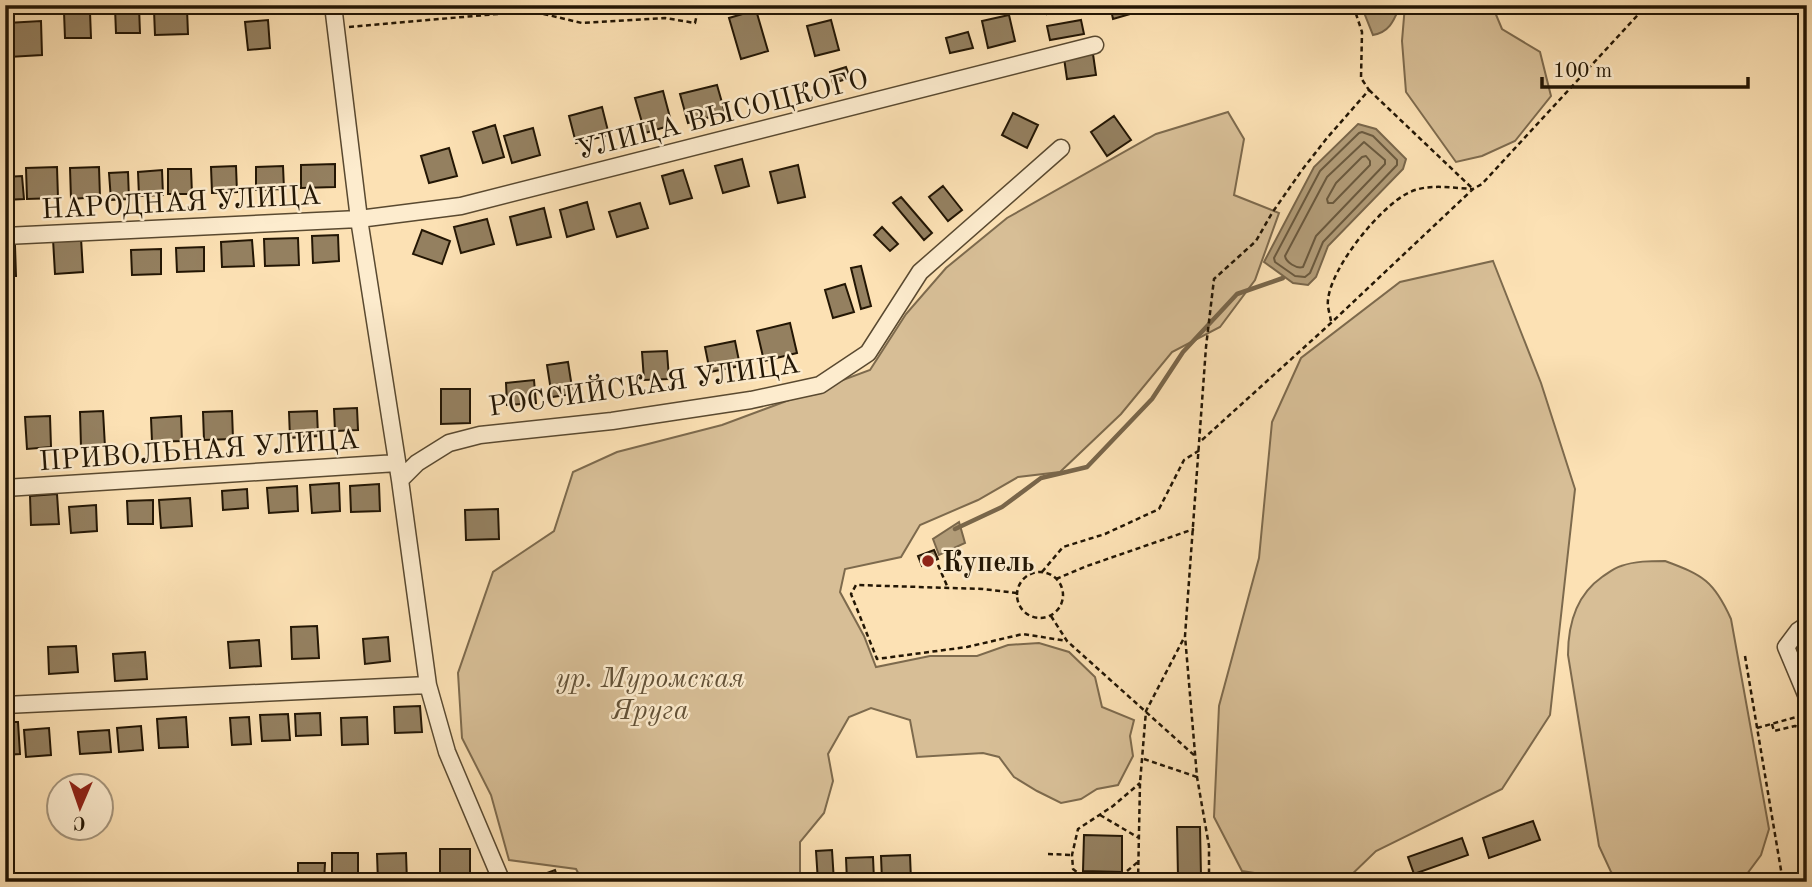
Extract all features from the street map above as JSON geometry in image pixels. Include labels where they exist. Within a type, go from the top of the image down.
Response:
[{"type":"street","points":[[333,5],[359,219],[400,480],[428,685],[447,752],[502,882]]},
{"type":"street","name":"УЛИЦА ВЫСОЦКОГО","points":[[359,219],[461,206],[1095,45]]},
{"type":"street","name":"РОССИЙСКАЯ УЛИЦА","points":[[400,480],[417,463],[449,443],[480,435],[612,421],[713,406],[820,384],[868,354],[920,272],[1061,148]]},
{"type":"street","name":"НАРОДНАЯ УЛИЦА","points":[[5,236],[359,219]]},
{"type":"street","name":"ПРИВОЛЬНАЯ УЛИЦА","points":[[5,488],[397,463]]},
{"type":"street","points":[[1807,625],[1798,631],[1786,647],[1807,697]]},
{"type":"street","points":[[5,705],[428,685]]},
{"type":"path","points":[[335,28],[531,11],[582,23],[665,18],[695,23],[699,5]]},
{"type":"path","points":[[1353,5],[1362,32],[1361,78],[1369,90],[1473,189]]},
{"type":"path","points":[[1201,441],[1473,189],[1482,184],[1647,5]]},
{"type":"path","points":[[1209,882],[1209,846],[1197,777],[1185,636],[1206,347],[1214,279],[1256,241],[1310,159],[1369,90]]},
{"type":"path","points":[[1331,323],[1328,299],[1336,276],[1356,242],[1382,212],[1409,192],[1433,187],[1473,189]]},
{"type":"path","points":[[1042,572],[1063,547],[1105,534],[1159,509],[1184,460],[1200,450]]},
{"type":"path","points":[[1056,579],[1087,565],[1194,529]]},
{"type":"path","points":[[938,565],[948,588]]},
{"type":"path","points":[[1042,572],[1056,579],[1064,596],[1060,608],[1051,615],[1039,618],[1027,614],[1020,605],[1017,593],[1021,582],[1030,574],[1042,572]]},
{"type":"path","points":[[1017,593],[856,585],[851,594],[877,659],[967,647],[1023,634],[1067,641]]},
{"type":"path","points":[[1051,615],[1067,641],[1195,756]]},
{"type":"path","points":[[1138,882],[1140,783],[1146,711],[1185,636]]},
{"type":"path","points":[[1745,656],[1783,882]]},
{"type":"path","points":[[1757,728],[1807,714]]},
{"type":"path","points":[[1772,724],[1774,731],[1795,726],[1807,730]]},
{"type":"path","points":[[1142,759],[1197,777]]},
{"type":"path","points":[[1090,882],[1073,869],[1072,855],[1078,829],[1140,783]]},
{"type":"path","points":[[1099,815],[1139,838]]},
{"type":"path","points":[[1048,854],[1072,855]]},
{"type":"path","points":[[1114,882],[1139,861]]},
{"type":"green space","points":[[1405,5],[1492,5],[1502,29],[1540,52],[1551,96],[1515,141],[1482,156],[1456,162],[1406,92],[1402,41]]},
{"type":"green space","name":"ур. Муромская Яруга","points":[[1228,112],[1244,139],[1234,195],[1279,213],[1255,280],[1220,327],[1172,352],[1121,414],[1060,472],[1018,477],[978,500],[920,525],[901,557],[845,569],[840,592],[864,636],[876,667],[930,656],[977,656],[1008,645],[1039,643],[1069,652],[1095,677],[1102,707],[1134,720],[1130,736],[1133,756],[1118,785],[1097,789],[1081,799],[1061,803],[1014,777],[999,757],[983,753],[917,757],[910,720],[871,708],[849,717],[828,754],[833,781],[824,813],[800,842],[800,882],[583,882],[576,869],[509,860],[491,795],[462,738],[458,673],[493,572],[554,531],[573,472],[617,452],[722,425],[870,370],[906,314],[946,268],[1007,218],[1156,134]]},
{"type":"green space","points":[[1493,261],[1541,383],[1575,489],[1550,715],[1502,789],[1376,851],[1344,882],[1310,882],[1242,871],[1214,817],[1219,706],[1259,558],[1272,422],[1301,358],[1400,282]]},
{"type":"green space","points":[[1665,561],[1706,581],[1719,596],[1731,619],[1769,829],[1761,855],[1741,882],[1621,882],[1611,872],[1599,846],[1568,655],[1572,622],[1585,593],[1611,571],[1632,563]]},
{"type":"water","points":[[1361,5],[1400,6],[1387,28],[1373,35]]},
{"type":"water","points":[[1358,124],[1376,129],[1406,159],[1403,169],[1328,246],[1316,277],[1308,285],[1293,283],[1264,262],[1314,167]]},
{"type":"water","points":[[959,522],[965,543],[939,555],[933,539]]},
{"type":"building","points":[[1046,5],[1074,5],[1074,10],[1047,14]]},
{"type":"building","points":[[1110,5],[1135,5],[1137,12],[1113,19]]},
{"type":"building","points":[[139,7],[140,33],[116,33],[115,8]]},
{"type":"building","points":[[187,9],[188,34],[155,35],[154,10]]},
{"type":"building","points":[[756,10],[768,51],[741,59],[729,18]]},
{"type":"building","points":[[64,12],[90,12],[91,38],[65,38]]},
{"type":"building","points":[[1009,15],[1015,41],[988,48],[982,21]]},
{"type":"building","points":[[268,20],[270,48],[248,50],[245,22]]},
{"type":"building","points":[[831,20],[839,50],[815,56],[807,26]]},
{"type":"building","points":[[1081,20],[1084,34],[1050,40],[1047,26]]},
{"type":"building","points":[[41,21],[42,55],[9,57],[7,23]]},
{"type":"building","points":[[968,32],[973,48],[950,53],[946,38]]},
{"type":"building","points":[[1093,54],[1096,75],[1067,79],[1064,58]]},
{"type":"building","points":[[846,67],[850,78],[833,83],[830,72]]},
{"type":"building","points":[[717,85],[725,113],[688,123],[680,94]]},
{"type":"building","points":[[663,91],[672,125],[645,133],[635,98]]},
{"type":"building","points":[[602,107],[609,135],[576,143],[569,116]]},
{"type":"building","points":[[1013,113],[1038,125],[1027,148],[1002,135]]},
{"type":"building","points":[[1114,116],[1131,140],[1107,156],[1091,132]]},
{"type":"building","points":[[495,125],[504,157],[483,163],[473,132]]},
{"type":"building","points":[[533,128],[540,155],[512,163],[504,136]]},
{"type":"building","points":[[449,148],[457,176],[429,183],[421,156]]},
{"type":"building","points":[[742,159],[749,186],[723,193],[715,166]]},
{"type":"building","points":[[335,164],[335,187],[301,188],[301,165]]},
{"type":"building","points":[[798,165],[805,197],[778,203],[770,172]]},
{"type":"building","points":[[236,166],[237,192],[212,193],[211,167]]},
{"type":"building","points":[[283,166],[284,189],[256,190],[256,167]]},
{"type":"building","points":[[57,167],[58,198],[27,199],[26,168]]},
{"type":"building","points":[[99,167],[100,197],[71,199],[70,168]]},
{"type":"building","points":[[168,169],[191,169],[192,194],[168,194]]},
{"type":"building","points":[[162,170],[163,195],[139,196],[138,172]]},
{"type":"building","points":[[683,170],[692,198],[670,204],[662,176]]},
{"type":"building","points":[[128,172],[129,199],[111,200],[109,173]]},
{"type":"building","points":[[22,176],[24,199],[5,200],[5,177]]},
{"type":"building","points":[[943,186],[962,210],[948,221],[929,197]]},
{"type":"building","points":[[901,197],[932,233],[924,240],[893,203]]},
{"type":"building","points":[[587,202],[594,229],[567,237],[560,210]]},
{"type":"building","points":[[640,203],[648,228],[617,237],[609,212]]},
{"type":"building","points":[[544,208],[551,237],[517,245],[510,217]]},
{"type":"building","points":[[487,219],[494,244],[461,253],[454,227]]},
{"type":"building","points":[[882,227],[898,244],[890,251],[874,235]]},
{"type":"building","points":[[422,230],[450,241],[442,264],[413,254]]},
{"type":"building","points":[[338,235],[339,261],[313,263],[312,236]]},
{"type":"building","points":[[81,238],[83,272],[55,274],[53,239]]},
{"type":"building","points":[[298,238],[299,265],[265,266],[264,239]]},
{"type":"building","points":[[252,240],[254,266],[222,267],[221,242]]},
{"type":"building","points":[[5,246],[15,246],[16,276],[5,276]]},
{"type":"building","points":[[204,247],[204,271],[177,272],[176,248]]},
{"type":"building","points":[[161,249],[161,274],[132,275],[131,250]]},
{"type":"building","points":[[861,266],[871,306],[861,309],[851,268]]},
{"type":"building","points":[[845,284],[854,312],[833,318],[825,290]]},
{"type":"building","points":[[790,323],[797,353],[764,361],[757,331]]},
{"type":"building","points":[[735,341],[740,366],[710,372],[705,347]]},
{"type":"building","points":[[667,351],[669,379],[644,380],[642,352]]},
{"type":"building","points":[[568,362],[573,394],[552,397],[547,365]]},
{"type":"building","points":[[534,380],[536,403],[507,405],[506,383]]},
{"type":"building","points":[[441,389],[470,389],[470,423],[441,424]]},
{"type":"building","points":[[357,408],[358,430],[335,431],[334,409]]},
{"type":"building","points":[[103,411],[105,447],[81,447],[80,412]]},
{"type":"building","points":[[232,411],[233,439],[204,440],[203,412]]},
{"type":"building","points":[[317,411],[318,436],[290,438],[289,412]]},
{"type":"building","points":[[50,416],[51,447],[27,449],[25,417]]},
{"type":"building","points":[[181,416],[182,441],[152,442],[151,418]]},
{"type":"building","points":[[339,483],[340,511],[312,513],[310,485]]},
{"type":"building","points":[[379,484],[380,511],[351,512],[350,486]]},
{"type":"building","points":[[297,486],[298,511],[269,513],[267,488]]},
{"type":"building","points":[[247,489],[248,508],[223,510],[222,491]]},
{"type":"building","points":[[57,494],[59,524],[31,525],[30,496]]},
{"type":"building","points":[[190,498],[192,526],[161,528],[159,500]]},
{"type":"building","points":[[153,500],[153,524],[128,524],[127,501]]},
{"type":"building","points":[[5,503],[10,503],[12,526],[5,527]]},
{"type":"building","points":[[96,505],[97,531],[71,533],[69,507]]},
{"type":"building","points":[[498,509],[499,539],[466,540],[465,510]]},
{"type":"building","points":[[934,550],[938,559],[922,566],[918,556]]},
{"type":"building","points":[[317,626],[319,658],[292,659],[291,627]]},
{"type":"building","points":[[388,637],[390,661],[365,664],[363,639]]},
{"type":"building","points":[[259,640],[261,666],[230,668],[228,642]]},
{"type":"building","points":[[76,646],[78,672],[49,674],[48,647]]},
{"type":"building","points":[[145,652],[147,679],[115,681],[113,654]]},
{"type":"building","points":[[420,706],[422,732],[395,733],[394,707]]},
{"type":"building","points":[[320,713],[321,735],[296,736],[295,714]]},
{"type":"building","points":[[288,714],[290,740],[262,741],[260,715]]},
{"type":"building","points":[[186,717],[188,747],[159,748],[157,719]]},
{"type":"building","points":[[249,717],[251,744],[232,745],[230,718]]},
{"type":"building","points":[[367,717],[368,744],[342,745],[341,718]]},
{"type":"building","points":[[5,722],[18,722],[20,754],[5,755]]},
{"type":"building","points":[[141,726],[143,750],[119,752],[117,728]]},
{"type":"building","points":[[49,728],[51,755],[26,757],[24,730]]},
{"type":"building","points":[[109,730],[111,752],[80,754],[78,732]]},
{"type":"building","points":[[1533,821],[1540,840],[1489,858],[1483,838]]},
{"type":"building","points":[[1177,827],[1200,827],[1201,876],[1178,876]]},
{"type":"building","points":[[1084,835],[1122,836],[1122,872],[1083,871]]},
{"type":"building","points":[[1462,838],[1468,855],[1414,874],[1408,857]]},
{"type":"building","points":[[440,849],[470,849],[470,878],[440,878]]},
{"type":"building","points":[[832,850],[834,882],[818,882],[816,851]]},
{"type":"building","points":[[332,853],[358,853],[358,882],[332,882]]},
{"type":"building","points":[[406,853],[407,882],[378,882],[377,854]]},
{"type":"building","points":[[910,855],[911,880],[882,881],[881,856]]},
{"type":"building","points":[[873,857],[874,880],[847,881],[846,858]]},
{"type":"building","points":[[298,863],[325,863],[324,882],[298,882]]},
{"type":"building","points":[[555,870],[559,882],[538,882],[536,877]]},
{"type":"building","points":[[215,873],[215,882],[190,882],[190,874]]},
{"type":"waterway","points":[[955,529],[1002,507],[1041,478],[1087,467],[1152,399],[1183,352],[1237,294],[1283,278]]},
{"type":"place","name":"Купель","points":[[928,561]]}]
